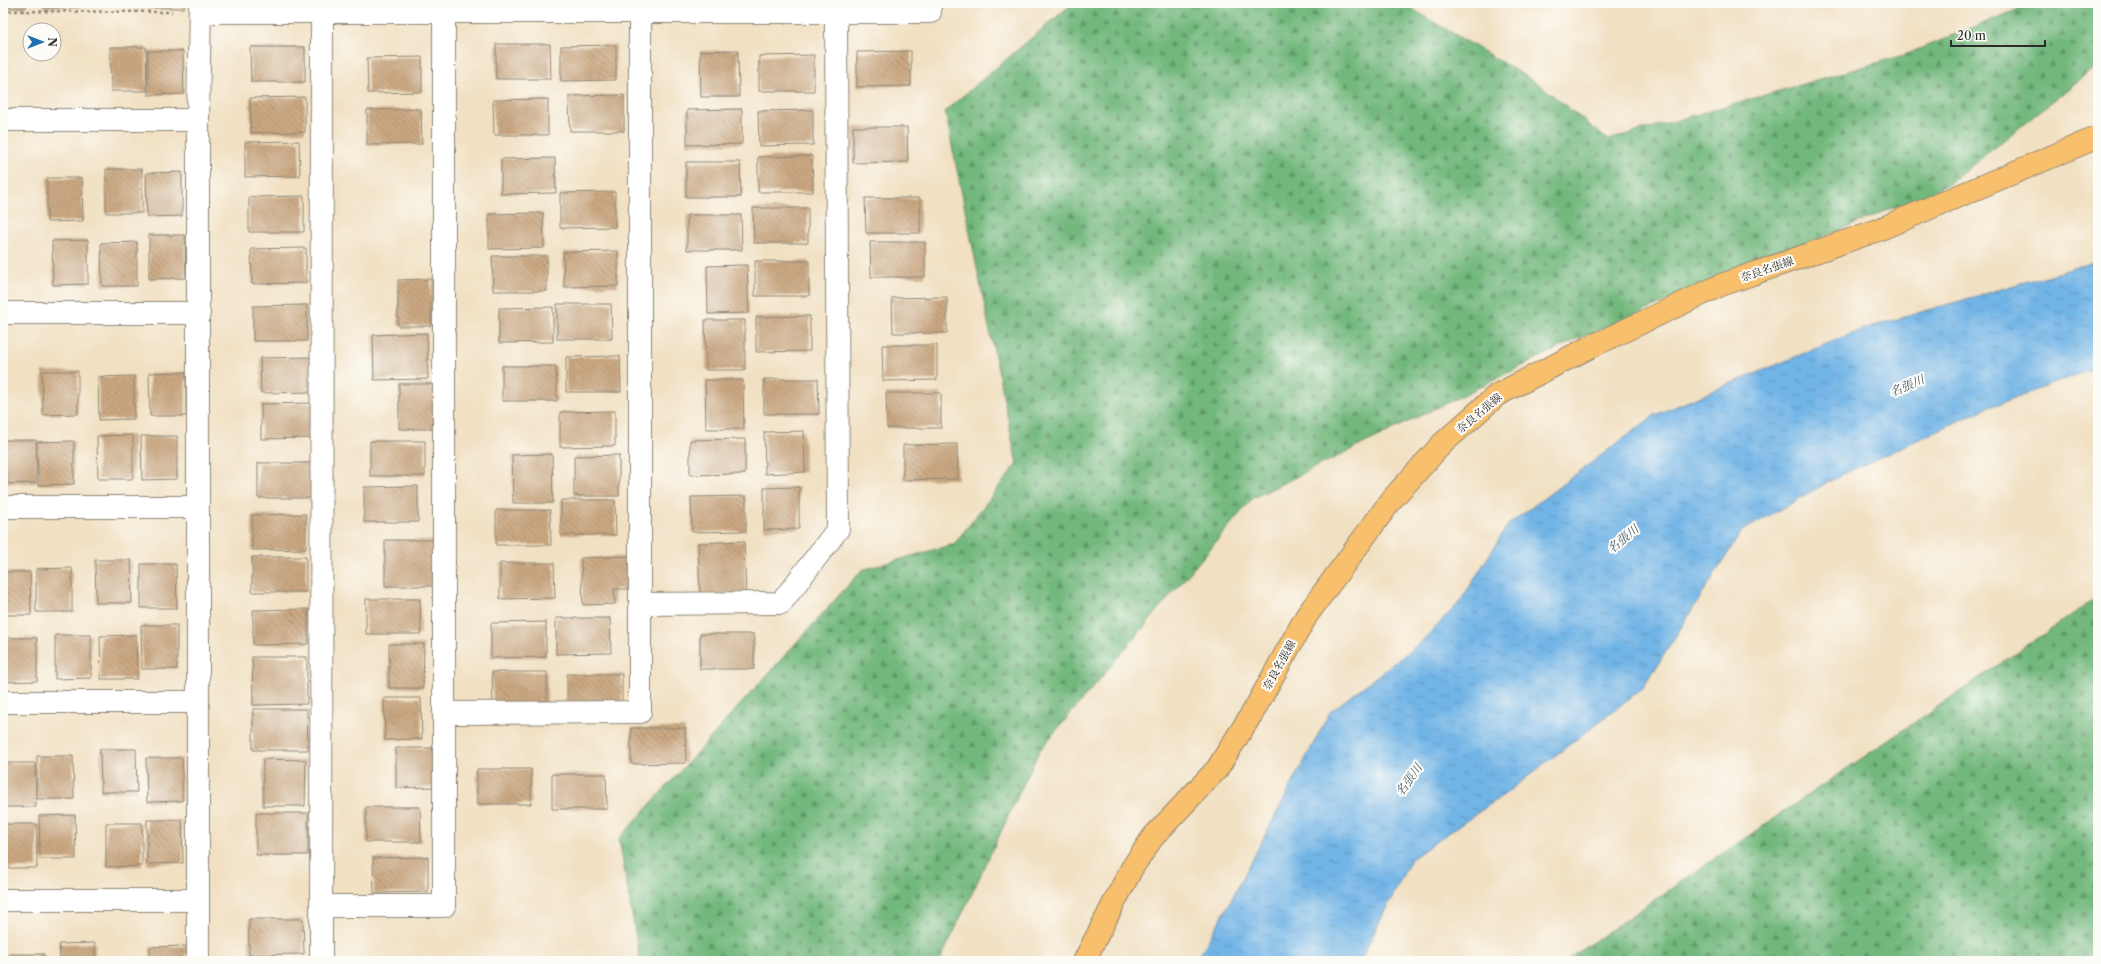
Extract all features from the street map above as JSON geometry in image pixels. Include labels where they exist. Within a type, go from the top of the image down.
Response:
[{"type":"main road","name":"奈良名張線","points":[[1084,961],[1132,868],[1153,837],[1217,769],[1253,712],[1312,609],[1394,498],[1442,444],[1497,395],[1590,347],[1721,285],[1878,230],[2098,137]]},
{"type":"street","points":[[198,961],[198,120],[200,7],[930,12],[930,3]]},
{"type":"street","points":[[321,961],[322,7]]},
{"type":"street","points":[[322,906],[444,906],[444,8]]},
{"type":"street","points":[[444,713],[640,712],[640,11]]},
{"type":"street","points":[[640,604],[781,603],[838,529],[836,12]]},
{"type":"street","points":[[3,120],[198,120]]},
{"type":"street","points":[[3,313],[199,313]]},
{"type":"street","points":[[3,507],[198,507]]},
{"type":"street","points":[[3,702],[198,702]]},
{"type":"street","points":[[3,900],[198,900]]},
{"type":"path","points":[[3,11],[200,7]]},
{"type":"green space","points":[[1073,3],[1402,3],[1540,85],[1608,140],[1904,55],[2034,3],[2098,3],[2098,65],[1946,186],[1575,340],[1253,498],[1039,751],[940,961],[640,961],[619,839],[862,570],[954,544],[1017,464],[945,111]]},
{"type":"green space","points":[[2098,597],[2098,961],[1565,961]]},
{"type":"water","name":"名張川","points":[[2098,261],[2098,367],[1982,410],[1837,477],[1742,531],[1643,688],[1505,794],[1411,859],[1360,961],[1196,961],[1228,906],[1330,712],[1420,643],[1460,602],[1508,525],[1655,415],[1863,329]]},
{"type":"building","points":[[3,3],[26,3],[26,8],[3,8]]},
{"type":"building","points":[[44,3],[80,3],[80,7],[44,8]]},
{"type":"building","points":[[148,3],[184,3],[184,8],[148,8]]},
{"type":"building","points":[[496,44],[550,44],[551,79],[496,79]]},
{"type":"building","points":[[616,45],[616,80],[561,81],[561,46]]},
{"type":"building","points":[[110,47],[146,47],[147,91],[111,91]]},
{"type":"building","points":[[250,47],[305,47],[305,82],[251,82]]},
{"type":"building","points":[[738,50],[739,97],[701,97],[700,51]]},
{"type":"building","points":[[148,51],[183,51],[184,94],[148,95]]},
{"type":"building","points":[[911,51],[911,86],[857,87],[857,52]]},
{"type":"building","points":[[814,55],[814,91],[759,91],[759,56]]},
{"type":"building","points":[[422,57],[422,92],[368,93],[367,58]]},
{"type":"building","points":[[624,95],[624,131],[570,131],[569,96]]},
{"type":"building","points":[[305,97],[305,132],[251,133],[250,98]]},
{"type":"building","points":[[548,99],[548,135],[494,135],[493,100]]},
{"type":"building","points":[[421,109],[422,144],[367,145],[367,110]]},
{"type":"building","points":[[742,109],[742,144],[687,145],[687,110]]},
{"type":"building","points":[[813,110],[813,145],[759,146],[758,111]]},
{"type":"building","points":[[853,127],[907,127],[908,162],[853,163]]},
{"type":"building","points":[[299,141],[300,176],[245,177],[245,142]]},
{"type":"building","points":[[812,156],[813,192],[758,192],[758,157]]},
{"type":"building","points":[[555,158],[556,193],[501,194],[501,159]]},
{"type":"building","points":[[686,162],[740,162],[741,197],[686,197]]},
{"type":"building","points":[[106,169],[142,169],[142,213],[106,213]]},
{"type":"building","points":[[182,172],[182,216],[147,217],[146,173]]},
{"type":"building","points":[[47,178],[82,178],[83,221],[47,222]]},
{"type":"building","points":[[615,192],[615,227],[560,228],[560,193]]},
{"type":"building","points":[[304,196],[304,232],[249,232],[249,197]]},
{"type":"building","points":[[865,198],[920,198],[920,233],[866,233]]},
{"type":"building","points":[[753,208],[808,208],[808,243],[754,243]]},
{"type":"building","points":[[543,213],[544,248],[489,249],[489,214]]},
{"type":"building","points":[[687,215],[741,215],[742,250],[687,250]]},
{"type":"building","points":[[149,235],[185,235],[186,278],[149,279]]},
{"type":"building","points":[[88,240],[88,284],[53,285],[52,241]]},
{"type":"building","points":[[137,242],[137,286],[102,286],[101,243]]},
{"type":"building","points":[[870,242],[925,242],[925,277],[871,277]]},
{"type":"building","points":[[306,248],[306,283],[252,284],[251,249]]},
{"type":"building","points":[[618,251],[618,286],[564,287],[563,252]]},
{"type":"building","points":[[492,256],[547,256],[547,291],[493,291]]},
{"type":"building","points":[[755,261],[809,261],[809,296],[755,296]]},
{"type":"building","points":[[747,265],[749,313],[708,314],[707,266]]},
{"type":"building","points":[[431,279],[431,326],[398,326],[398,280]]},
{"type":"building","points":[[947,297],[947,333],[893,333],[892,298]]},
{"type":"building","points":[[557,304],[611,304],[612,339],[557,339]]},
{"type":"building","points":[[307,305],[307,341],[253,341],[253,306]]},
{"type":"building","points":[[553,307],[553,342],[499,343],[499,308]]},
{"type":"building","points":[[810,316],[810,351],[756,352],[756,317]]},
{"type":"building","points":[[705,320],[745,320],[745,370],[706,370]]},
{"type":"building","points":[[427,333],[428,379],[374,380],[373,335]]},
{"type":"building","points":[[882,345],[937,345],[937,380],[883,381]]},
{"type":"building","points":[[620,356],[621,392],[566,392],[566,357]]},
{"type":"building","points":[[315,357],[315,392],[261,393],[260,358]]},
{"type":"building","points":[[502,366],[556,366],[557,401],[502,401]]},
{"type":"building","points":[[42,371],[78,371],[78,414],[43,415]]},
{"type":"building","points":[[186,372],[186,416],[150,416],[149,373]]},
{"type":"building","points":[[134,376],[134,419],[99,420],[98,377]]},
{"type":"building","points":[[764,379],[818,379],[819,414],[764,414]]},
{"type":"building","points":[[705,380],[743,380],[744,429],[706,429]]},
{"type":"building","points":[[399,384],[441,384],[442,429],[399,429]]},
{"type":"building","points":[[886,393],[941,393],[941,428],[887,428]]},
{"type":"building","points":[[315,403],[316,438],[261,439],[261,404]]},
{"type":"building","points":[[615,411],[615,446],[560,447],[560,412]]},
{"type":"building","points":[[804,431],[805,472],[765,474],[764,432]]},
{"type":"building","points":[[133,435],[133,479],[98,479],[97,436]]},
{"type":"building","points":[[141,436],[177,436],[177,479],[142,480]]},
{"type":"building","points":[[745,439],[745,474],[690,475],[690,440]]},
{"type":"building","points":[[3,440],[36,440],[36,483],[3,484]]},
{"type":"building","points":[[74,441],[74,484],[38,485],[37,442]]},
{"type":"building","points":[[370,441],[425,441],[425,476],[370,476]]},
{"type":"building","points":[[957,444],[958,479],[903,480],[903,445]]},
{"type":"building","points":[[552,454],[553,503],[513,503],[512,455]]},
{"type":"building","points":[[619,455],[619,496],[574,496],[574,456]]},
{"type":"building","points":[[258,463],[313,463],[313,498],[258,498]]},
{"type":"building","points":[[418,486],[418,522],[364,522],[364,487]]},
{"type":"building","points":[[799,487],[799,529],[764,530],[764,488]]},
{"type":"building","points":[[746,496],[746,531],[692,532],[691,497]]},
{"type":"building","points":[[561,500],[615,500],[616,535],[561,535]]},
{"type":"building","points":[[496,510],[550,510],[551,545],[496,545]]},
{"type":"building","points":[[306,514],[306,549],[252,550],[252,515]]},
{"type":"building","points":[[385,540],[434,540],[434,586],[385,586]]},
{"type":"building","points":[[744,541],[746,593],[700,595],[698,543]]},
{"type":"building","points":[[633,556],[634,589],[614,589],[615,604],[583,605],[581,558]]},
{"type":"building","points":[[252,557],[306,557],[306,592],[252,592]]},
{"type":"building","points":[[95,560],[131,560],[132,603],[96,603]]},
{"type":"building","points":[[500,563],[554,563],[555,598],[500,599]]},
{"type":"building","points":[[141,564],[176,564],[177,608],[141,608]]},
{"type":"building","points":[[72,568],[72,612],[36,612],[36,569]]},
{"type":"building","points":[[3,572],[30,572],[31,615],[3,615]]},
{"type":"building","points":[[366,599],[420,599],[421,634],[366,634]]},
{"type":"building","points":[[308,609],[308,644],[253,645],[253,610]]},
{"type":"building","points":[[556,618],[610,618],[611,653],[556,654]]},
{"type":"building","points":[[546,622],[546,657],[491,658],[491,623]]},
{"type":"building","points":[[141,625],[177,625],[177,669],[142,669]]},
{"type":"building","points":[[700,634],[754,634],[754,669],[700,669]]},
{"type":"building","points":[[55,635],[91,635],[91,678],[55,679]]},
{"type":"building","points":[[136,635],[137,679],[101,679],[100,636]]},
{"type":"building","points":[[3,638],[37,638],[37,681],[3,682]]},
{"type":"building","points":[[389,644],[424,644],[423,688],[389,688]]},
{"type":"building","points":[[252,657],[307,657],[307,704],[253,705]]},
{"type":"building","points":[[492,672],[547,672],[547,707],[493,708]]},
{"type":"building","points":[[567,674],[622,674],[622,709],[567,709]]},
{"type":"building","points":[[384,698],[421,698],[422,739],[385,740]]},
{"type":"building","points":[[253,709],[307,709],[308,750],[253,750]]},
{"type":"building","points":[[631,728],[685,728],[686,763],[631,764]]},
{"type":"building","points":[[396,748],[436,748],[436,787],[396,788]]},
{"type":"building","points":[[100,749],[136,749],[137,792],[101,792]]},
{"type":"building","points":[[37,756],[73,756],[74,799],[37,799]]},
{"type":"building","points":[[146,758],[182,758],[182,801],[147,802]]},
{"type":"building","points":[[263,759],[306,760],[305,806],[263,806]]},
{"type":"building","points":[[3,763],[35,763],[36,807],[3,807]]},
{"type":"building","points":[[477,769],[531,769],[531,804],[477,804]]},
{"type":"building","points":[[552,774],[606,774],[607,809],[552,809]]},
{"type":"building","points":[[366,807],[420,807],[421,842],[366,842]]},
{"type":"building","points":[[256,813],[308,813],[308,855],[256,855]]},
{"type":"building","points":[[75,815],[76,859],[40,859],[39,816]]},
{"type":"building","points":[[147,820],[182,820],[183,863],[147,864]]},
{"type":"building","points":[[106,823],[142,823],[142,866],[106,867]]},
{"type":"building","points":[[3,824],[37,824],[37,868],[3,868]]},
{"type":"building","points":[[428,857],[428,892],[374,893],[373,858]]},
{"type":"building","points":[[249,919],[303,919],[304,954],[249,955]]},
{"type":"building","points":[[95,943],[95,961],[60,961],[59,944]]},
{"type":"building","points":[[186,946],[186,961],[150,961],[150,947]]},
{"type":"building","points":[[9,954],[44,954],[44,961],[9,961]]}]
